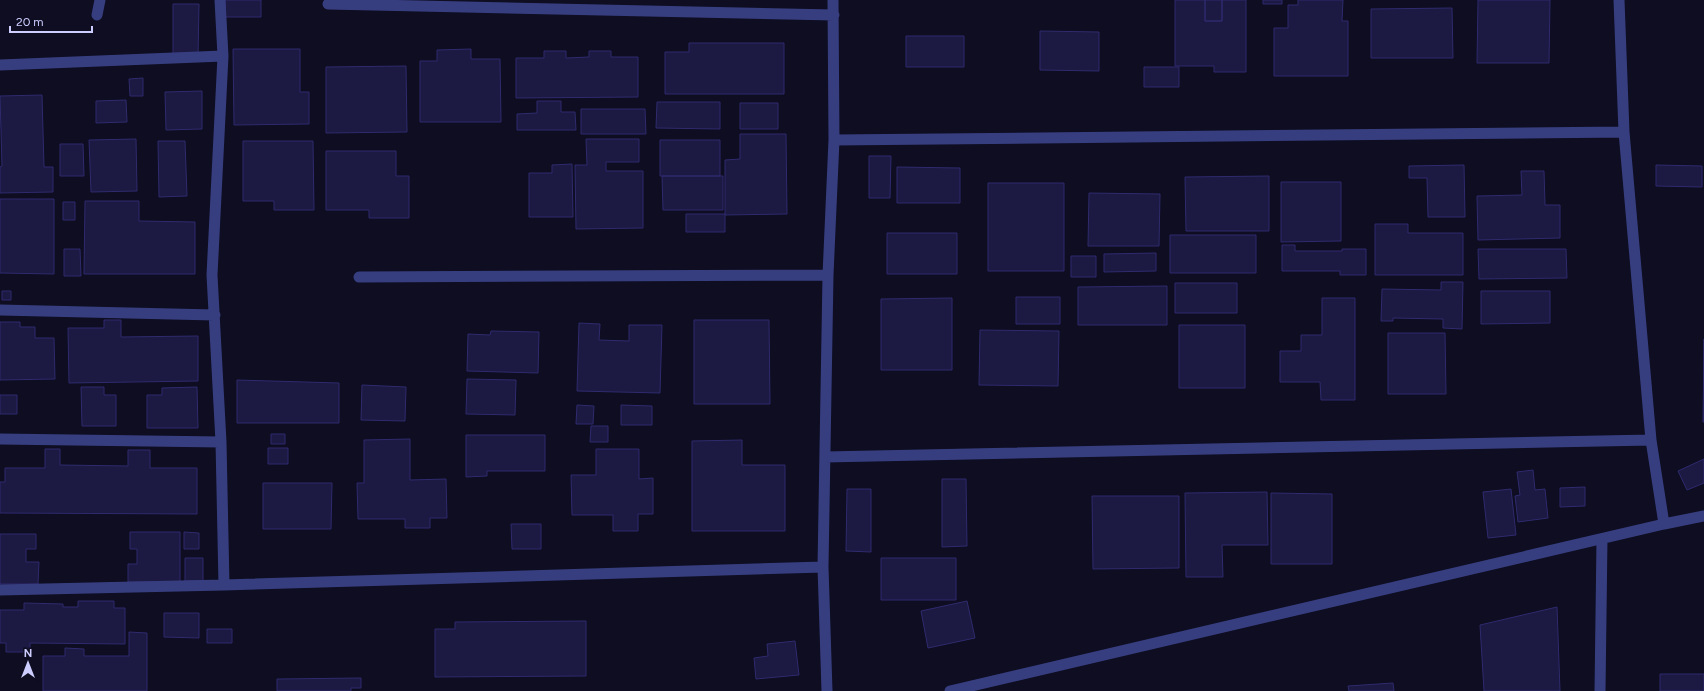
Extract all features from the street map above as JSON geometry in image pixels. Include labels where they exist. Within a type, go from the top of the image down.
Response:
[{"type":"street","points":[[97,15],[100,0]]},
{"type":"street","points":[[220,0],[222,56],[212,275],[221,442],[224,585]]},
{"type":"street","points":[[827,691],[823,567],[828,275],[834,140],[833,0]]},
{"type":"street","points":[[1619,0],[1624,132],[1651,440],[1664,524]]},
{"type":"street","points":[[328,4],[834,15]]},
{"type":"street","points":[[0,66],[222,56]]},
{"type":"street","points":[[834,140],[1624,132]]},
{"type":"street","points":[[359,277],[828,275]]},
{"type":"street","points":[[0,310],[215,315]]},
{"type":"street","points":[[0,439],[221,442]]},
{"type":"street","points":[[826,457],[1651,440]]},
{"type":"street","points":[[950,691],[979,688],[1602,538],[1704,516]]},
{"type":"street","points":[[1600,691],[1602,538]]},
{"type":"street","points":[[0,590],[224,585],[823,567]]},
{"type":"building","points":[[225,0],[261,0],[261,17],[225,17]]},
{"type":"building","points":[[1175,0],[1205,0],[1205,21],[1222,21],[1222,0],[1246,0],[1246,72],[1214,72],[1214,66],[1175,66]]},
{"type":"building","points":[[1205,0],[1222,0],[1222,21],[1205,21]]},
{"type":"building","points":[[1263,0],[1282,0],[1282,4],[1263,4]]},
{"type":"building","points":[[1298,0],[1343,0],[1342,21],[1348,21],[1348,76],[1274,76],[1274,28],[1288,28],[1288,5],[1298,5]]},
{"type":"building","points":[[1478,0],[1550,0],[1549,63],[1477,63]]},
{"type":"building","points":[[173,4],[199,4],[198,57],[173,56]]},
{"type":"building","points":[[1452,8],[1453,58],[1371,58],[1371,9]]},
{"type":"building","points":[[1040,31],[1099,32],[1099,71],[1040,70]]},
{"type":"building","points":[[906,36],[964,36],[964,67],[906,67]]},
{"type":"building","points":[[689,43],[784,43],[784,94],[665,94],[665,52],[689,52]]},
{"type":"building","points":[[233,49],[300,49],[300,92],[309,92],[309,124],[234,125]]},
{"type":"building","points":[[471,49],[471,59],[500,59],[501,122],[420,122],[420,61],[437,61],[437,50]]},
{"type":"building","points":[[544,51],[566,51],[566,58],[589,57],[589,51],[611,51],[611,57],[638,57],[638,97],[516,98],[516,58],[544,58]]},
{"type":"building","points":[[406,66],[407,132],[326,133],[326,67]]},
{"type":"building","points":[[1144,67],[1179,67],[1179,87],[1144,87]]},
{"type":"building","points":[[143,78],[143,96],[130,96],[129,79]]},
{"type":"building","points":[[202,91],[202,129],[166,130],[165,92]]},
{"type":"building","points":[[42,95],[44,167],[53,167],[53,192],[0,193],[0,167],[2,166],[0,96]]},
{"type":"building","points":[[126,100],[127,122],[96,123],[96,101]]},
{"type":"building","points":[[537,101],[561,101],[561,112],[575,112],[576,130],[517,130],[517,114],[537,113]]},
{"type":"building","points":[[657,102],[720,102],[720,129],[656,128]]},
{"type":"building","points":[[740,103],[778,103],[778,129],[740,129]]},
{"type":"building","points":[[581,109],[645,109],[646,134],[581,134]]},
{"type":"building","points":[[740,134],[786,134],[787,214],[725,215],[725,160],[740,159]]},
{"type":"building","points":[[136,139],[137,191],[91,192],[89,140]]},
{"type":"building","points":[[586,139],[639,139],[639,162],[606,162],[606,171],[643,171],[643,228],[576,229],[575,165],[587,165]]},
{"type":"building","points":[[660,140],[720,140],[720,176],[660,176]]},
{"type":"building","points":[[158,141],[185,141],[187,196],[159,197]]},
{"type":"building","points":[[243,141],[313,141],[314,210],[274,210],[274,201],[243,201]]},
{"type":"building","points":[[60,144],[83,144],[84,176],[60,176]]},
{"type":"building","points":[[326,151],[396,151],[396,176],[409,176],[409,218],[369,218],[369,210],[326,210]]},
{"type":"building","points":[[869,156],[891,156],[890,198],[869,198]]},
{"type":"building","points":[[572,164],[573,217],[529,217],[529,173],[552,173],[552,165]]},
{"type":"building","points":[[1464,165],[1465,217],[1428,217],[1427,178],[1409,178],[1409,166]]},
{"type":"building","points":[[1656,165],[1702,166],[1702,187],[1656,186]]},
{"type":"building","points":[[897,167],[960,168],[960,203],[897,203]]},
{"type":"building","points":[[1521,171],[1544,171],[1545,205],[1560,205],[1560,238],[1478,240],[1477,196],[1522,195]]},
{"type":"building","points":[[662,176],[723,176],[723,210],[663,210]]},
{"type":"building","points":[[1269,176],[1269,231],[1186,231],[1185,177]]},
{"type":"building","points":[[1281,182],[1341,182],[1341,241],[1281,242]]},
{"type":"building","points":[[988,183],[1064,183],[1064,271],[988,271]]},
{"type":"building","points":[[1089,193],[1160,194],[1159,246],[1088,246]]},
{"type":"building","points":[[0,199],[54,199],[54,274],[0,273]]},
{"type":"building","points":[[85,201],[139,201],[139,221],[195,222],[195,274],[84,274]]},
{"type":"building","points":[[63,202],[75,202],[75,220],[63,220]]},
{"type":"building","points":[[686,214],[725,214],[725,232],[686,232]]},
{"type":"building","points":[[1375,224],[1408,224],[1408,233],[1463,233],[1463,275],[1375,275]]},
{"type":"building","points":[[887,233],[957,233],[957,274],[887,274]]},
{"type":"building","points":[[1170,235],[1256,235],[1256,273],[1170,273]]},
{"type":"building","points":[[1282,245],[1295,245],[1295,251],[1342,251],[1342,249],[1366,249],[1366,275],[1340,275],[1340,271],[1282,271]]},
{"type":"building","points":[[64,249],[80,249],[81,276],[64,276]]},
{"type":"building","points":[[1478,249],[1566,249],[1567,278],[1479,279]]},
{"type":"building","points":[[1156,253],[1156,271],[1104,272],[1104,254]]},
{"type":"building","points":[[1071,256],[1096,256],[1096,277],[1071,277]]},
{"type":"building","points":[[1441,282],[1463,282],[1462,329],[1443,328],[1443,319],[1393,318],[1393,321],[1381,321],[1382,289],[1441,290]]},
{"type":"building","points":[[1175,283],[1237,283],[1237,313],[1175,313]]},
{"type":"building","points":[[1167,286],[1167,325],[1078,325],[1078,287]]},
{"type":"building","points":[[2,291],[11,291],[11,300],[2,300]]},
{"type":"building","points":[[1481,291],[1550,291],[1550,323],[1481,324]]},
{"type":"building","points":[[1016,297],[1060,297],[1060,324],[1016,324]]},
{"type":"building","points":[[952,298],[952,370],[881,370],[881,299]]},
{"type":"building","points":[[1322,298],[1355,298],[1355,400],[1321,400],[1320,382],[1280,382],[1280,351],[1301,351],[1301,335],[1322,335]]},
{"type":"building","points":[[104,320],[121,320],[121,337],[198,336],[198,381],[69,383],[68,328],[104,328]]},
{"type":"building","points":[[694,320],[769,320],[770,404],[694,404]]},
{"type":"building","points":[[0,322],[20,322],[20,327],[35,327],[35,338],[54,338],[55,379],[0,380]]},
{"type":"building","points":[[579,323],[600,324],[599,340],[629,341],[629,325],[662,325],[660,393],[577,391]]},
{"type":"building","points":[[1179,325],[1245,325],[1245,388],[1179,388]]},
{"type":"building","points":[[980,330],[1059,331],[1058,386],[979,385]]},
{"type":"building","points":[[491,331],[539,332],[538,373],[467,371],[468,334],[490,335]]},
{"type":"building","points":[[1388,333],[1445,333],[1446,394],[1388,394]]},
{"type":"building","points":[[1704,339],[1704,422],[1703,422]]},
{"type":"building","points":[[467,379],[516,380],[515,415],[466,414]]},
{"type":"building","points":[[237,380],[339,383],[339,423],[237,423]]},
{"type":"building","points":[[362,385],[406,387],[405,421],[361,420]]},
{"type":"building","points":[[81,387],[104,387],[104,395],[116,395],[116,426],[82,426]]},
{"type":"building","points":[[197,387],[198,428],[147,428],[147,395],[162,395],[162,388]]},
{"type":"building","points":[[0,395],[17,395],[17,414],[0,414]]},
{"type":"building","points":[[577,405],[594,406],[593,424],[576,424]]},
{"type":"building","points":[[621,405],[652,406],[652,425],[621,425]]},
{"type":"building","points":[[591,426],[608,426],[608,442],[590,442]]},
{"type":"building","points":[[271,434],[285,434],[285,444],[271,444]]},
{"type":"building","points":[[466,435],[545,435],[545,471],[487,471],[487,476],[466,477]]},
{"type":"building","points":[[410,439],[410,480],[446,479],[447,518],[430,518],[430,528],[405,528],[405,519],[358,519],[357,483],[364,483],[364,440]]},
{"type":"building","points":[[742,440],[742,465],[785,465],[785,531],[692,531],[692,441]]},
{"type":"building","points":[[268,448],[288,448],[288,464],[268,464]]},
{"type":"building","points":[[45,449],[60,449],[60,465],[128,466],[128,450],[150,450],[150,468],[197,468],[197,514],[0,513],[0,482],[5,482],[5,468],[45,468]]},
{"type":"building","points":[[596,449],[639,449],[639,479],[653,478],[653,514],[638,514],[638,531],[613,531],[613,515],[572,515],[571,475],[596,475]]},
{"type":"building","points":[[1704,459],[1704,483],[1687,490],[1678,471]]},
{"type":"building","points":[[1533,470],[1535,490],[1545,489],[1548,518],[1518,522],[1515,496],[1520,495],[1517,472]]},
{"type":"building","points":[[942,479],[966,479],[967,546],[942,547]]},
{"type":"building","points":[[263,483],[332,483],[331,529],[263,529]]},
{"type":"building","points":[[1585,487],[1585,506],[1560,507],[1560,488]]},
{"type":"building","points":[[847,489],[871,489],[871,552],[846,551]]},
{"type":"building","points":[[1511,489],[1516,535],[1488,538],[1483,492]]},
{"type":"building","points":[[1267,492],[1268,545],[1222,545],[1223,577],[1186,577],[1185,493]]},
{"type":"building","points":[[1271,493],[1332,494],[1332,564],[1271,564]]},
{"type":"building","points":[[1092,496],[1179,496],[1179,568],[1093,569]]},
{"type":"building","points":[[511,524],[541,524],[541,549],[512,549]]},
{"type":"building","points":[[130,532],[180,532],[180,582],[128,582],[128,564],[137,564],[137,549],[130,549]]},
{"type":"building","points":[[184,532],[199,533],[199,549],[184,549]]},
{"type":"building","points":[[0,534],[36,534],[36,549],[26,549],[26,562],[39,562],[38,584],[0,584]]},
{"type":"building","points":[[185,558],[203,558],[203,581],[185,581]]},
{"type":"building","points":[[881,558],[956,558],[956,600],[881,600]]},
{"type":"building","points":[[78,601],[114,601],[114,608],[125,608],[125,644],[30,643],[30,652],[6,652],[6,643],[0,643],[0,610],[24,610],[24,603],[63,604],[63,607],[78,607]]},
{"type":"building","points":[[967,601],[975,638],[928,648],[921,611]]},
{"type":"building","points":[[1557,607],[1560,691],[1484,691],[1480,625]]},
{"type":"building","points":[[164,613],[199,613],[199,638],[164,637]]},
{"type":"building","points":[[586,621],[586,676],[435,677],[435,629],[455,629],[455,622]]},
{"type":"building","points":[[207,629],[232,629],[232,643],[207,643]]},
{"type":"building","points":[[129,632],[147,633],[147,691],[43,691],[43,656],[65,656],[65,648],[84,649],[84,656],[129,656]]},
{"type":"building","points":[[795,641],[799,675],[756,679],[754,658],[768,656],[767,644]]},
{"type":"building","points":[[1660,674],[1704,674],[1704,691],[1660,691]]},
{"type":"building","points":[[361,678],[361,688],[351,688],[351,691],[277,691],[277,679]]},
{"type":"building","points":[[1393,683],[1394,691],[1349,691],[1348,686]]}]
